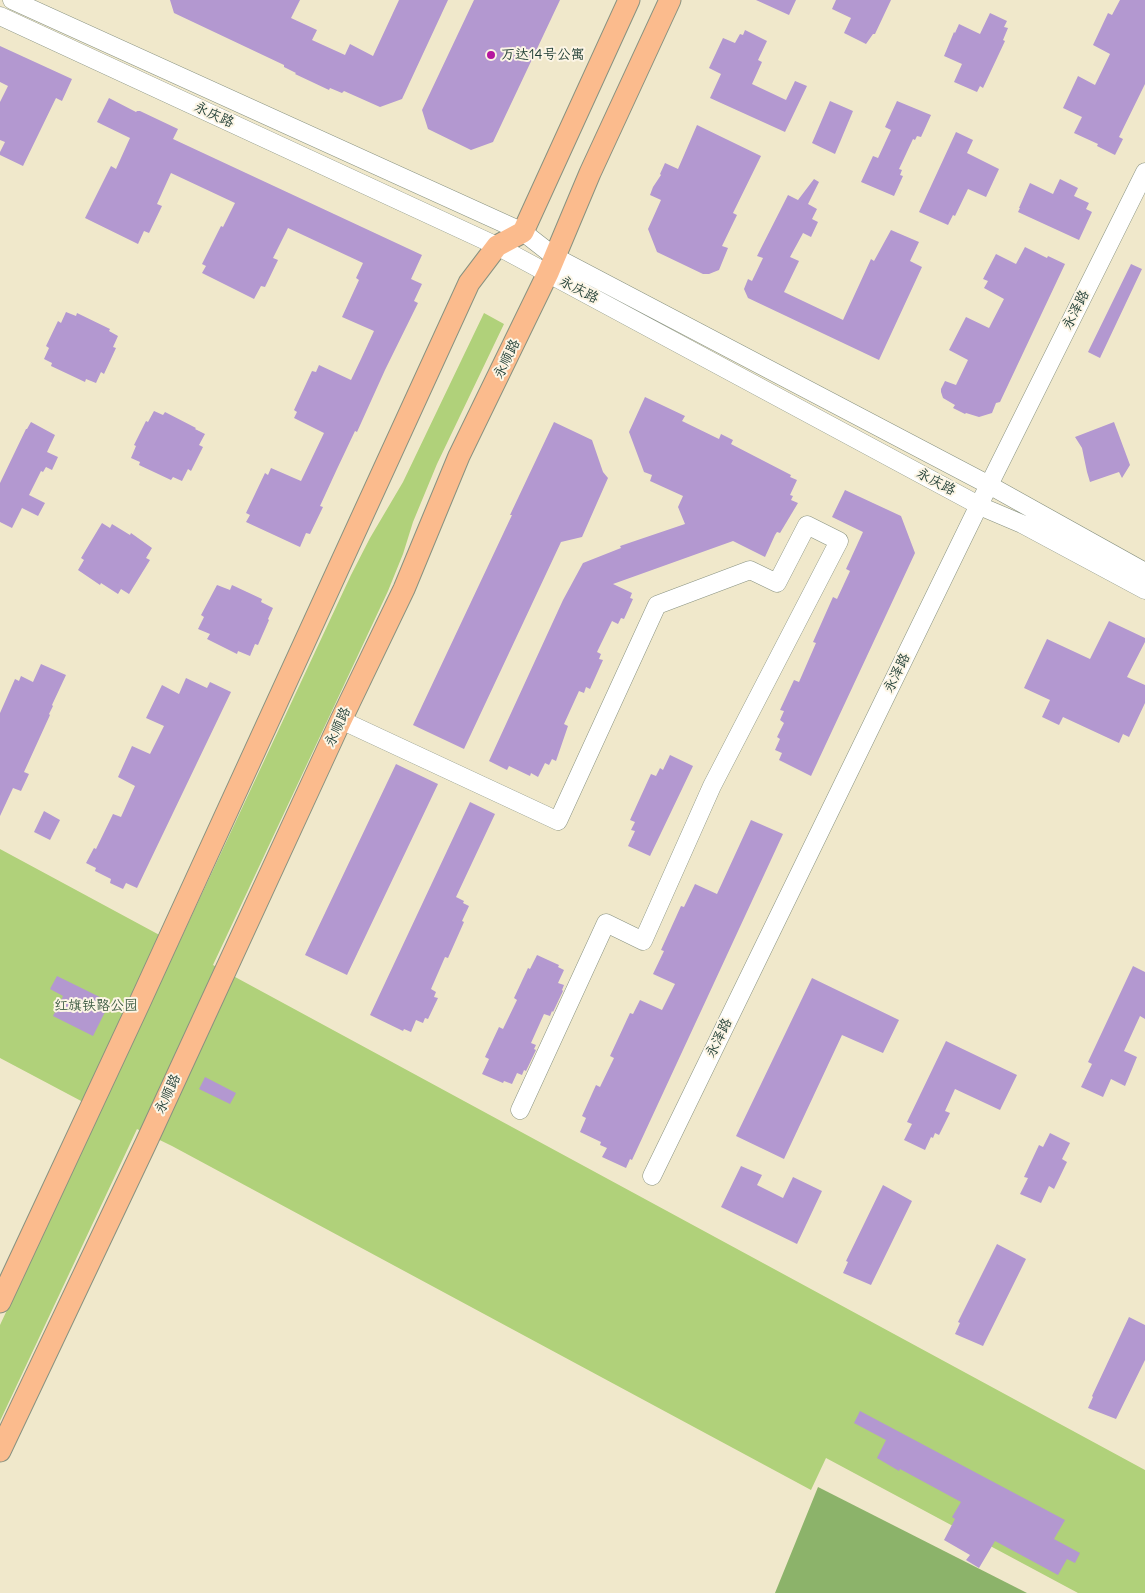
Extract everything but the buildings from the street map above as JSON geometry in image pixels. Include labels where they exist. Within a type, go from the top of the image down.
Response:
[{"type":"main road","points":[[0,1302],[139,1004],[469,283],[497,246],[523,232],[629,0]]},
{"type":"main road","name":"永顺路","points":[[0,1451],[404,589],[459,456],[552,265],[590,173],[670,0]]},
{"type":"street","name":"永庆路","points":[[12,0],[523,232],[552,265],[979,505],[1022,524],[1145,590]]},
{"type":"street","name":"永庆路","points":[[0,16],[497,246],[552,265],[989,485],[1145,572]]},
{"type":"street","name":"永泽路","points":[[652,1176],[979,505],[1145,172]]},
{"type":"street","points":[[341,720],[558,820],[657,605],[750,570],[777,584],[807,525],[839,541],[712,786],[643,941],[606,923],[520,1110]]},
{"type":"green space","name":"红旗铁路公园","points":[[484,313],[504,324],[437,464],[413,522],[388,591],[213,965],[1145,1470],[1145,1593],[1078,1593],[826,1458],[811,1490],[172,1146],[137,1129],[0,1421],[0,1325],[100,1111],[0,1058],[0,849],[178,945],[351,575],[403,482]]},
{"type":"green space","points":[[818,1487],[1027,1593],[775,1593]]},
{"type":"place","name":"万达14号公寓","points":[[491,55]]}]
